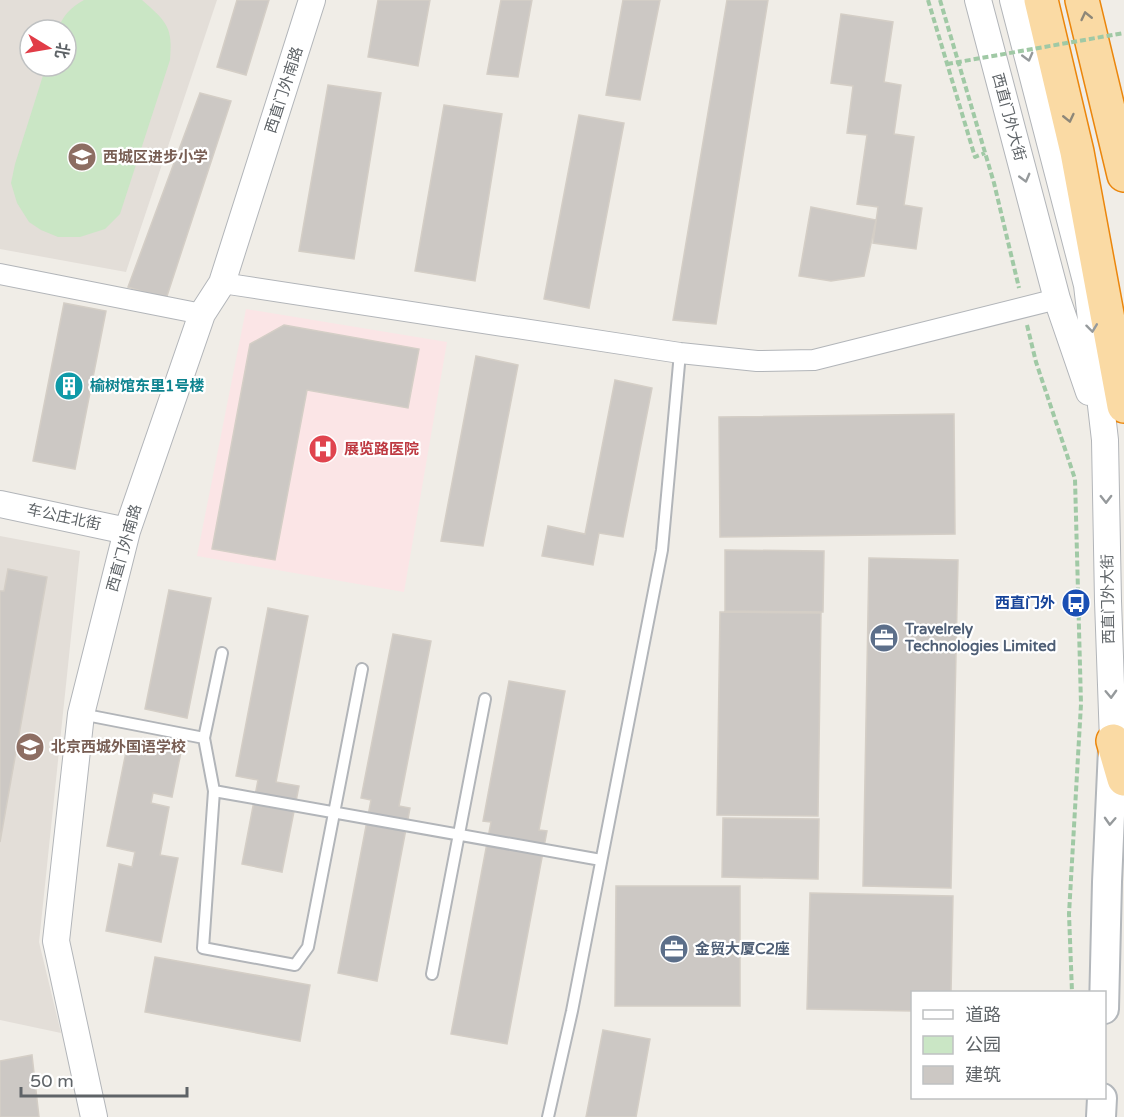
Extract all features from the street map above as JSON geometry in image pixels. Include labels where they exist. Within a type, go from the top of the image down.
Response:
[{"type":"highway","points":[[1041,0],[1077,152],[1124,406]]},
{"type":"highway","points":[[1082,0],[1124,175]]},
{"type":"highway","points":[[1113,741],[1124,779]]},
{"type":"main road","name":"西直门外大街","points":[[1104,991],[1113,741]]},
{"type":"main road","points":[[1101,1117],[1102,1099]]},
{"type":"street","name":"西直门外南路","points":[[94,1117],[56,941],[81,714],[127,531],[202,314],[222,283],[312,0]]},
{"type":"street","name":"西直门外大街","points":[[978,0],[1057,299],[1105,440]]},
{"type":"street","name":"西直门外大街","points":[[1013,0],[1087,285],[1105,440],[1113,741]]},
{"type":"street","points":[[0,274],[202,314]]},
{"type":"street","points":[[222,283],[680,353],[757,361],[814,360],[1057,299]]},
{"type":"street","name":"车公庄北街","points":[[0,504],[127,531]]},
{"type":"lane","points":[[548,1117],[572,1011],[662,550],[680,353]]},
{"type":"lane","points":[[222,653],[204,738],[214,791],[203,948],[295,965],[308,947],[362,669]]},
{"type":"lane","points":[[432,974],[485,699]]},
{"type":"lane","points":[[81,714],[204,738]]},
{"type":"lane","points":[[214,791],[601,860]]},
{"type":"path","points":[[928,0],[975,157],[985,153]]},
{"type":"path","points":[[940,0],[994,183],[1036,362],[1075,479],[1081,704],[1069,914],[1072,991]]},
{"type":"path","points":[[947,64],[1124,33]]},
{"type":"shaded area","name":"西城区进步小学","points":[[0,0],[217,0],[126,272],[0,249]]},
{"type":"shaded area","name":"展览路医院","points":[[246,309],[447,342],[404,592],[197,556]]},
{"type":"shaded area","name":"北京西城外国语学校","points":[[0,536],[80,551],[39,942],[61,1033],[0,1020]]},
{"type":"green space","points":[[84,0],[142,0],[167,26],[171,49],[170,60],[120,214],[105,229],[80,237],[58,237],[29,222],[17,203],[11,183],[42,78],[78,78],[78,18],[64,18]]},
{"type":"building","points":[[237,0],[269,0],[246,75],[217,67]]},
{"type":"building","points":[[378,0],[430,0],[418,66],[368,57]]},
{"type":"building","points":[[501,0],[532,0],[518,77],[487,74]]},
{"type":"building","points":[[623,0],[660,0],[640,100],[606,95]]},
{"type":"building","points":[[727,0],[768,0],[716,324],[673,320]]},
{"type":"building","points":[[841,14],[893,22],[884,82],[901,85],[894,134],[914,137],[904,205],[922,208],[916,249],[873,243],[878,207],[857,204],[867,135],[847,133],[853,86],[831,83]]},
{"type":"building","points":[[328,85],[381,93],[354,259],[299,251]]},
{"type":"building","points":[[200,93],[231,101],[166,299],[128,287]]},
{"type":"building","points":[[444,105],[502,114],[475,281],[415,271]]},
{"type":"building","points":[[579,115],[624,123],[589,308],[544,299]]},
{"type":"building","points":[[811,207],[876,220],[864,276],[831,281],[799,276]]},
{"type":"building","name":"榆树馆东里1号楼","points":[[64,303],[106,311],[75,469],[33,461]]},
{"type":"building","name":"展览路医院","points":[[284,325],[419,349],[408,408],[307,390],[275,560],[212,549],[250,344]]},
{"type":"building","points":[[476,356],[518,365],[483,546],[441,541]]},
{"type":"building","points":[[615,380],[652,388],[623,537],[599,533],[593,565],[542,556],[548,526],[585,534]]},
{"type":"building","points":[[954,414],[955,534],[720,537],[719,417]]},
{"type":"building","points":[[725,550],[824,551],[823,612],[725,611]]},
{"type":"building","points":[[869,558],[958,560],[951,888],[863,886]]},
{"type":"building","points":[[8,569],[47,577],[0,842],[0,591],[4,591]]},
{"type":"building","points":[[169,590],[211,598],[187,718],[145,709]]},
{"type":"building","points":[[268,608],[308,616],[276,782],[299,786],[282,872],[242,864],[258,780],[236,776]]},
{"type":"building","points":[[720,612],[821,613],[818,816],[717,815]]},
{"type":"building","points":[[393,634],[431,641],[399,806],[410,808],[377,981],[338,973],[371,800],[361,798]]},
{"type":"building","points":[[509,681],[565,691],[539,830],[547,831],[507,1044],[451,1034],[491,822],[483,821]]},
{"type":"building","points":[[128,742],[181,752],[172,797],[153,793],[151,803],[169,807],[160,855],[178,858],[161,942],[106,931],[119,864],[132,867],[135,852],[107,846]]},
{"type":"building","points":[[723,818],[819,819],[818,879],[722,877]]},
{"type":"building","points":[[616,886],[740,886],[740,1006],[615,1006]]},
{"type":"building","points":[[810,893],[953,896],[951,991],[911,991],[911,1011],[807,1009]]},
{"type":"building","points":[[155,957],[310,985],[300,1041],[145,1012]]},
{"type":"building","points":[[603,1030],[650,1039],[636,1117],[586,1117]]},
{"type":"building","points":[[32,1055],[39,1117],[0,1117],[0,1061]]},
{"type":"place","name":"西城区进步小学","points":[[82,157]]},
{"type":"place","name":"榆树馆东里1号楼","points":[[69,386]]},
{"type":"place","name":"展览路医院","points":[[323,449]]},
{"type":"place","name":"西直门外","points":[[1076,603]]},
{"type":"place","name":"Travelrely Technologies Limited","points":[[884,638]]},
{"type":"place","name":"北京西城外国语学校","points":[[30,747]]},
{"type":"place","name":"金贸大厦C2座","points":[[674,949]]}]
